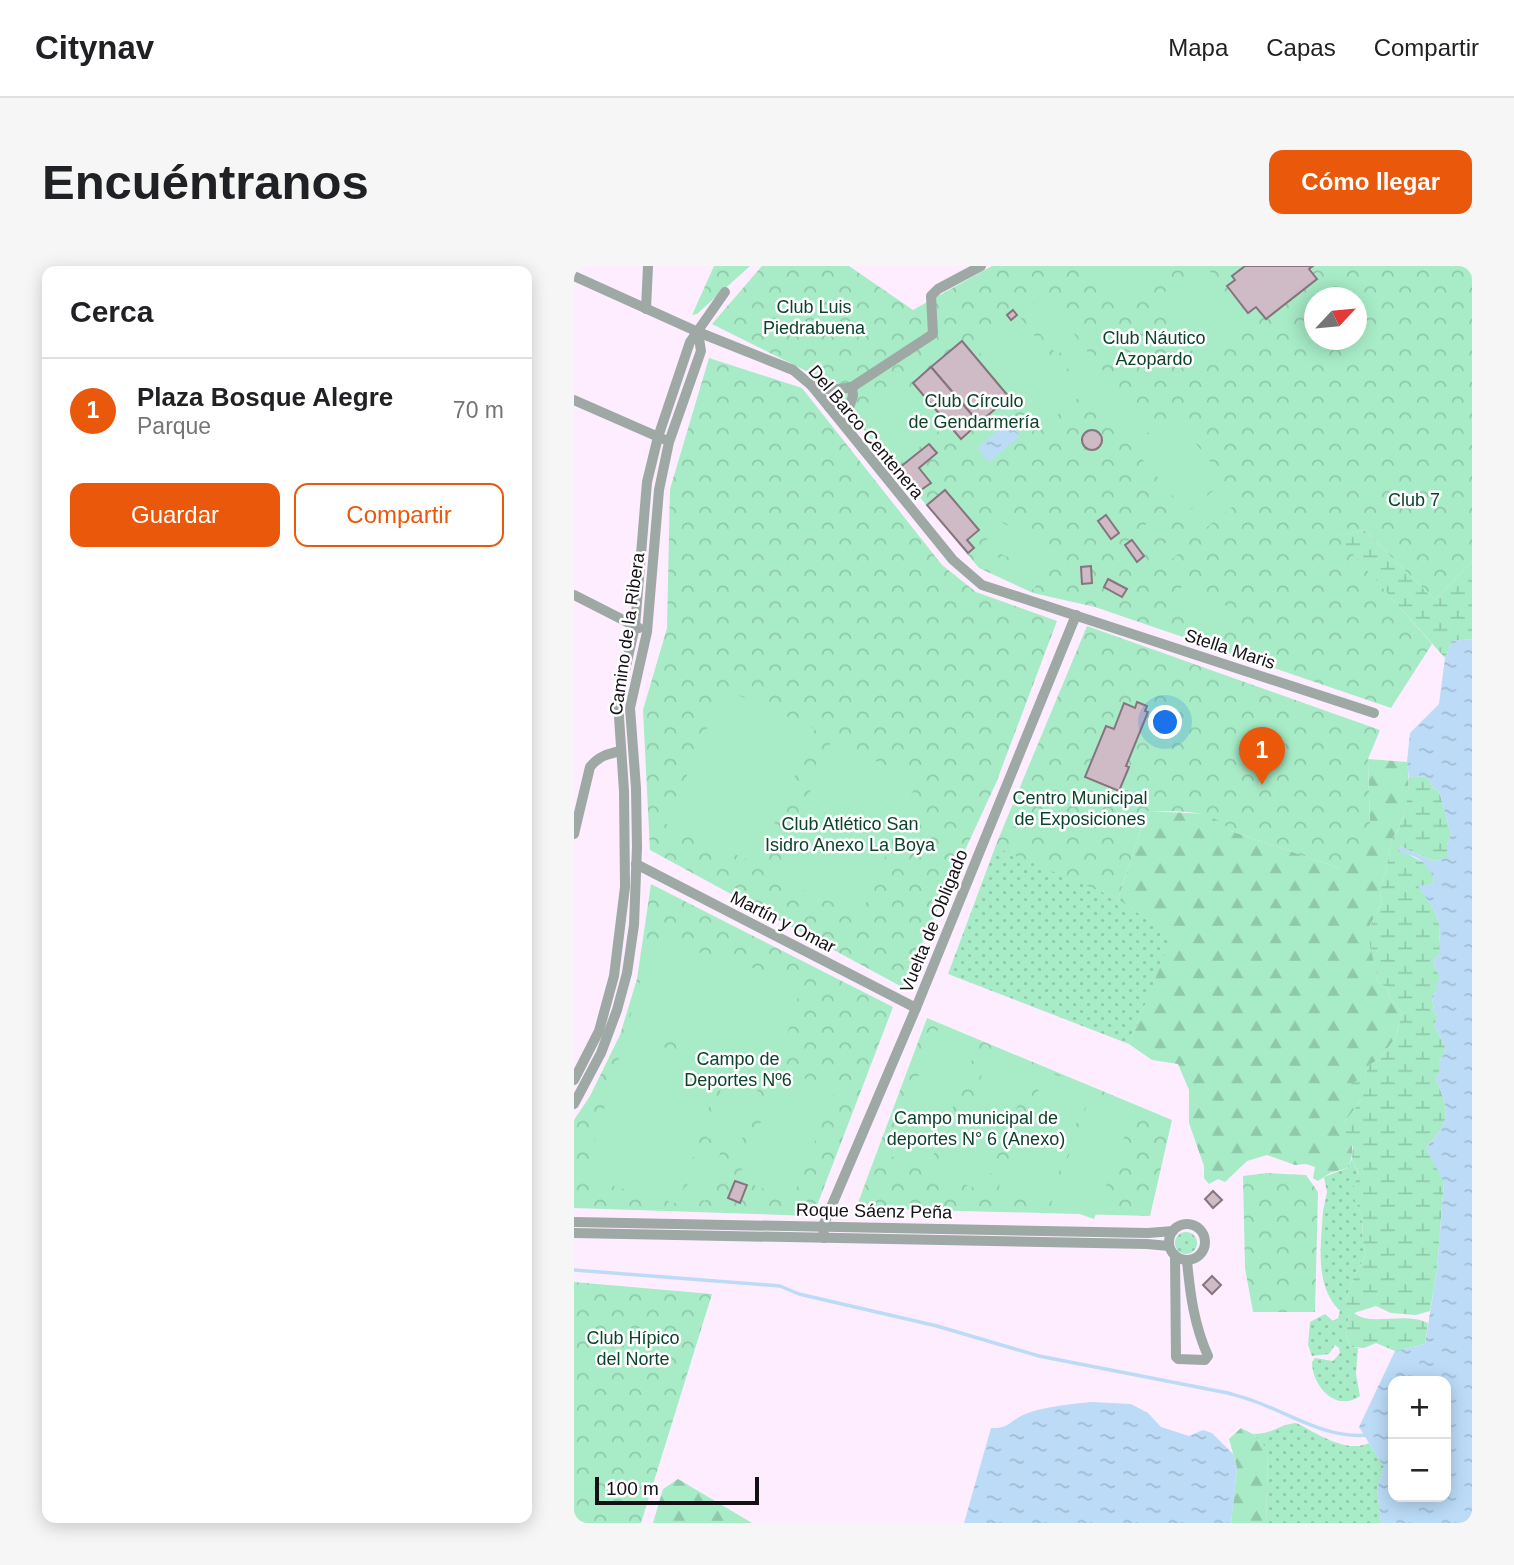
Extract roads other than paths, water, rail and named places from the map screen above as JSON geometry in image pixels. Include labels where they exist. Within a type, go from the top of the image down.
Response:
[{"type":"street","points":[[646,309],[648,266]]},
{"type":"street","points":[[812,386],[833,390],[852,387],[933,334],[931,296],[938,289],[981,266]]},
{"type":"street","name":"Del Barco Centenera","points":[[574,276],[698,332],[793,370],[812,386],[953,561],[982,584],[1076,615]]},
{"type":"street","name":"Camino de la Ribera","points":[[574,1080],[599,1031],[614,976],[625,887],[624,791],[618,702],[635,626],[647,482],[658,437],[690,342],[725,292]]},
{"type":"street","name":"Camino de la Ribera","points":[[574,1104],[601,1053],[627,973],[634,925],[636,864],[636,788],[629,708],[647,632],[659,490],[670,442],[701,351],[698,332]]},
{"type":"street","points":[[828,407],[835,410],[846,408],[853,396],[852,387]]},
{"type":"street","points":[[574,400],[670,442]]},
{"type":"street","points":[[574,595],[647,632]]},
{"type":"street","name":"Stella Maris","points":[[1076,615],[1374,713]]},
{"type":"street","name":"Vuelta de Obligado","points":[[822,1226],[916,1008],[1076,615]]},
{"type":"street","points":[[574,834],[590,767],[604,754],[621,751]]},
{"type":"street","name":"Martín y Omar","points":[[636,864],[916,1008]]},
{"type":"street","name":"Roque Sáenz Peña","points":[[574,1222],[1148,1233],[1173,1231],[1183,1224],[1191,1224],[1203,1233],[1205,1240],[1203,1250],[1197,1258],[1187,1261],[1172,1251],[824,1238],[574,1233]]},
{"type":"street","points":[[822,1226],[824,1238]]},
{"type":"street","points":[[1173,1231],[1176,1357],[1205,1360],[1208,1356],[1200,1338],[1190,1295],[1187,1261]]},
{"type":"water","points":[[1008,422],[1020,436],[989,462],[977,448]]},
{"type":"water","points":[[1472,639],[1472,1523],[1381,1523],[1377,1489],[1384,1467],[1359,1427],[1395,1351],[1425,1344],[1437,1270],[1444,1182],[1426,1148],[1440,1130],[1446,1116],[1436,1080],[1445,1046],[1434,1025],[1438,1018],[1434,1012],[1432,996],[1437,991],[1436,985],[1440,977],[1434,959],[1440,954],[1439,924],[1434,909],[1418,886],[1432,884],[1434,879],[1422,862],[1413,856],[1402,854],[1398,849],[1399,846],[1434,861],[1447,858],[1451,833],[1439,791],[1433,788],[1429,779],[1420,776],[1409,778],[1407,762],[1410,733],[1439,704],[1445,658],[1452,641]]},
{"type":"water","points":[[1092,1402],[1131,1404],[1148,1413],[1161,1427],[1189,1436],[1203,1430],[1212,1433],[1233,1454],[1237,1468],[1231,1523],[964,1523],[991,1428],[1004,1426],[1036,1410]]},
{"type":"waterway","points":[[574,1270],[780,1286],[799,1294],[937,1326],[1039,1356],[1228,1393],[1312,1426],[1340,1434],[1369,1435]]},
{"type":"place","name":"Plaza Bosque Alegre","points":[[1262,785]]},
{"type":"park label","name":"Club Luis Piedrabuena","points":[[814,317]]},
{"type":"park label","name":"Club Náutico Azopardo","points":[[1154,348]]},
{"type":"park label","name":"Club Círculo de Gendarmería","points":[[974,411]]},
{"type":"park label","name":"Club 7","points":[[1414,500]]},
{"type":"park label","name":"Centro Municipal de Exposiciones","points":[[1080,808]]},
{"type":"park label","name":"Club Atlético San Isidro Anexo La Boya","points":[[850,834]]},
{"type":"park label","name":"Campo de Deportes Nº6","points":[[738,1069]]},
{"type":"park label","name":"Campo municipal de deportes N° 6 (Anexo)","points":[[976,1128]]},
{"type":"park label","name":"Club Hípico del Norte","points":[[633,1348]]}]
